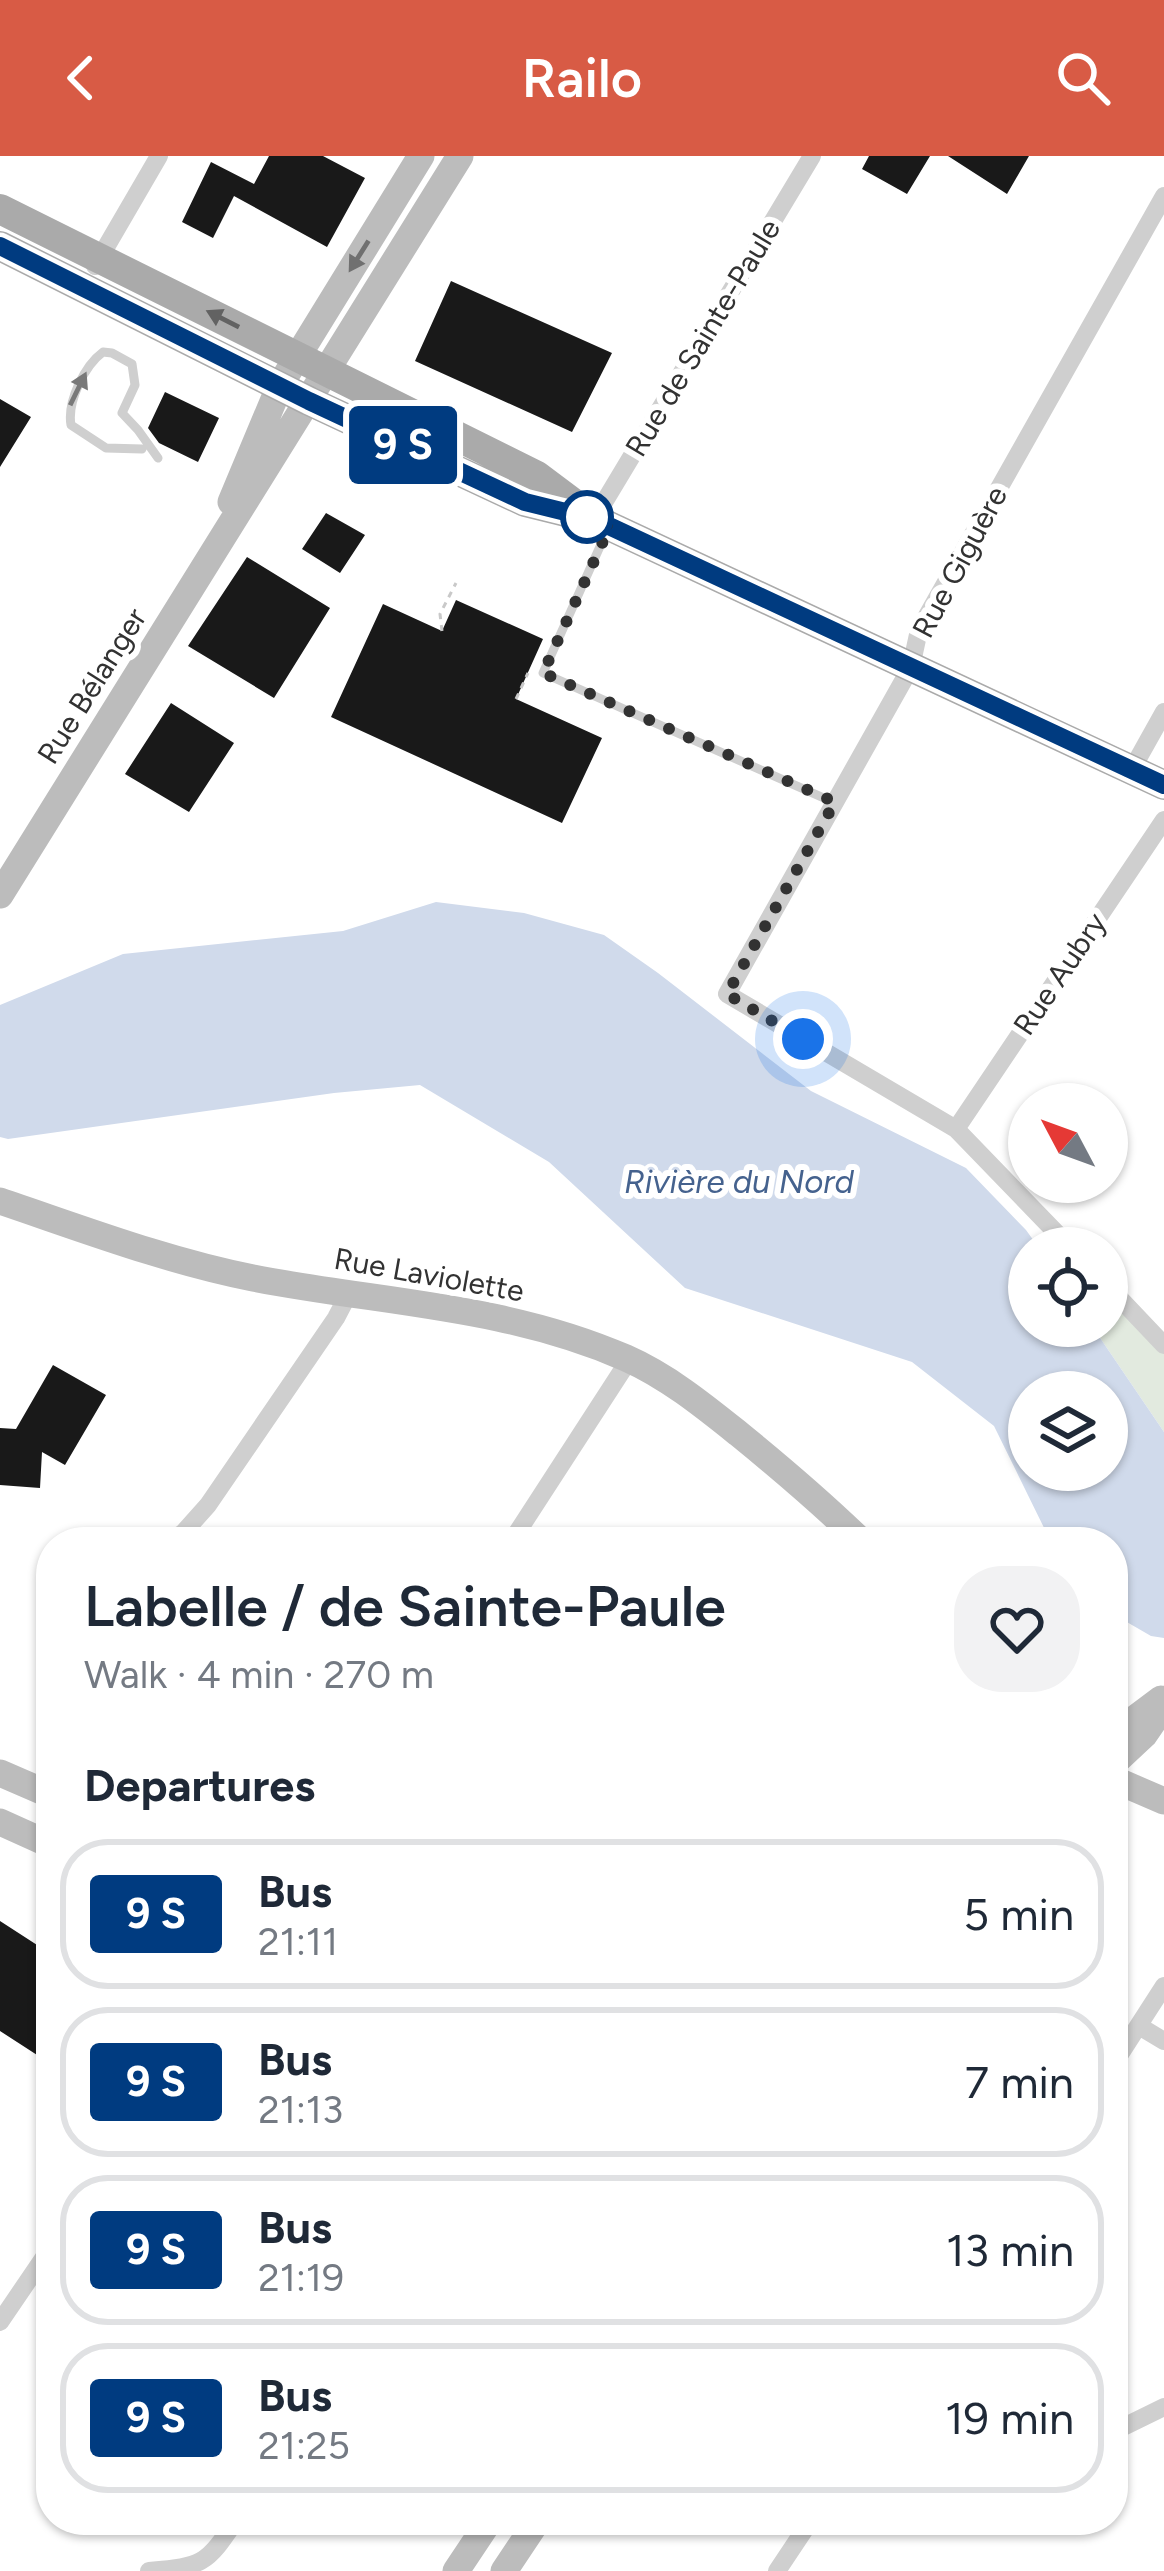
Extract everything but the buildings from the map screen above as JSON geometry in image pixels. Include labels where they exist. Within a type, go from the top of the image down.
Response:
[{"type":"main road","points":[[0,209],[537,476],[602,523]]},
{"type":"main road","points":[[0,246],[309,401],[525,502],[602,523],[1164,785]]},
{"type":"street","points":[[83,286],[159,156]]},
{"type":"street","name":"Rue Bélanger","points":[[201,573],[280,385],[421,156]]},
{"type":"street","name":"Rue Bélanger","points":[[0,895],[460,156]]},
{"type":"street","name":"Rue de Sainte-Paule","points":[[602,523],[812,156]]},
{"type":"street","name":"Rue Giguère","points":[[956,1129],[727,994],[911,667],[919,630],[1164,196]]},
{"type":"street","points":[[1131,771],[1164,712]]},
{"type":"street","name":"Rue Aubry","points":[[956,1129],[1164,820]]},
{"type":"street","points":[[956,1129],[1051,1227]]},
{"type":"street","name":"Rue Laviolette","points":[[0,1202],[200,1266],[348,1295],[473,1311],[557,1332],[629,1360],[701,1404],[799,1482],[846,1527]]},
{"type":"street","points":[[188,1527],[208,1505],[337,1318],[348,1295]]},
{"type":"street","points":[[1128,1304],[1161,1334]]},
{"type":"street","points":[[522,1527],[629,1360]]},
{"type":"street","points":[[1128,1724],[1164,1696]]},
{"type":"street","points":[[1128,1750],[1164,1706]]},
{"type":"street","points":[[1164,1736],[1164,1751]]},
{"type":"street","points":[[0,1773],[36,1789]]},
{"type":"street","points":[[1128,1785],[1164,1801]]},
{"type":"street","points":[[0,1822],[36,1838]]},
{"type":"street","points":[[1128,2042],[1164,1986]]},
{"type":"street","points":[[1139,2026],[1164,2041]]},
{"type":"street","points":[[0,2322],[36,2269]]},
{"type":"street","points":[[1128,2425],[1164,2407]]},
{"type":"street","points":[[149,2571],[202,2564],[226,2535]]},
{"type":"street","points":[[457,2571],[480,2535]]},
{"type":"street","points":[[504,2571],[528,2535]]},
{"type":"street","points":[[777,2571],[801,2535]]},
{"type":"lane","points":[[142,449],[106,448],[71,425],[68,410],[93,359],[103,352],[132,364],[135,386],[122,413],[158,458]]},
{"type":"lane","points":[[602,523],[543,673],[835,802]]},
{"type":"path","points":[[442,631],[440,614],[456,583]]},
{"type":"shaded area","points":[[1128,1307],[1164,1345],[1164,1432],[1128,1379],[1128,1371],[1123,1371],[1106,1347],[1128,1347]]},
{"type":"water","name":"Rivière du Nord","points":[[436,902],[524,913],[604,935],[811,1091],[966,1168],[1023,1227],[1008,1227],[1008,1347],[1106,1347],[1123,1371],[1008,1371],[1008,1454],[994,1426],[912,1362],[685,1288],[549,1162],[420,1085],[0,1137],[0,1005],[123,954],[343,931]]},
{"type":"water","name":"Rivière du Nord","points":[[1128,1379],[1164,1432],[1164,1638],[1128,1623],[1128,1527],[1044,1527],[1026,1491],[1128,1491]]},
{"type":"bus line","points":[[0,246],[309,401],[525,502],[594,519],[1164,785]]},
{"type":"route","points":[[587,517],[610,526],[543,673],[835,802],[727,994],[803,1039]]}]
